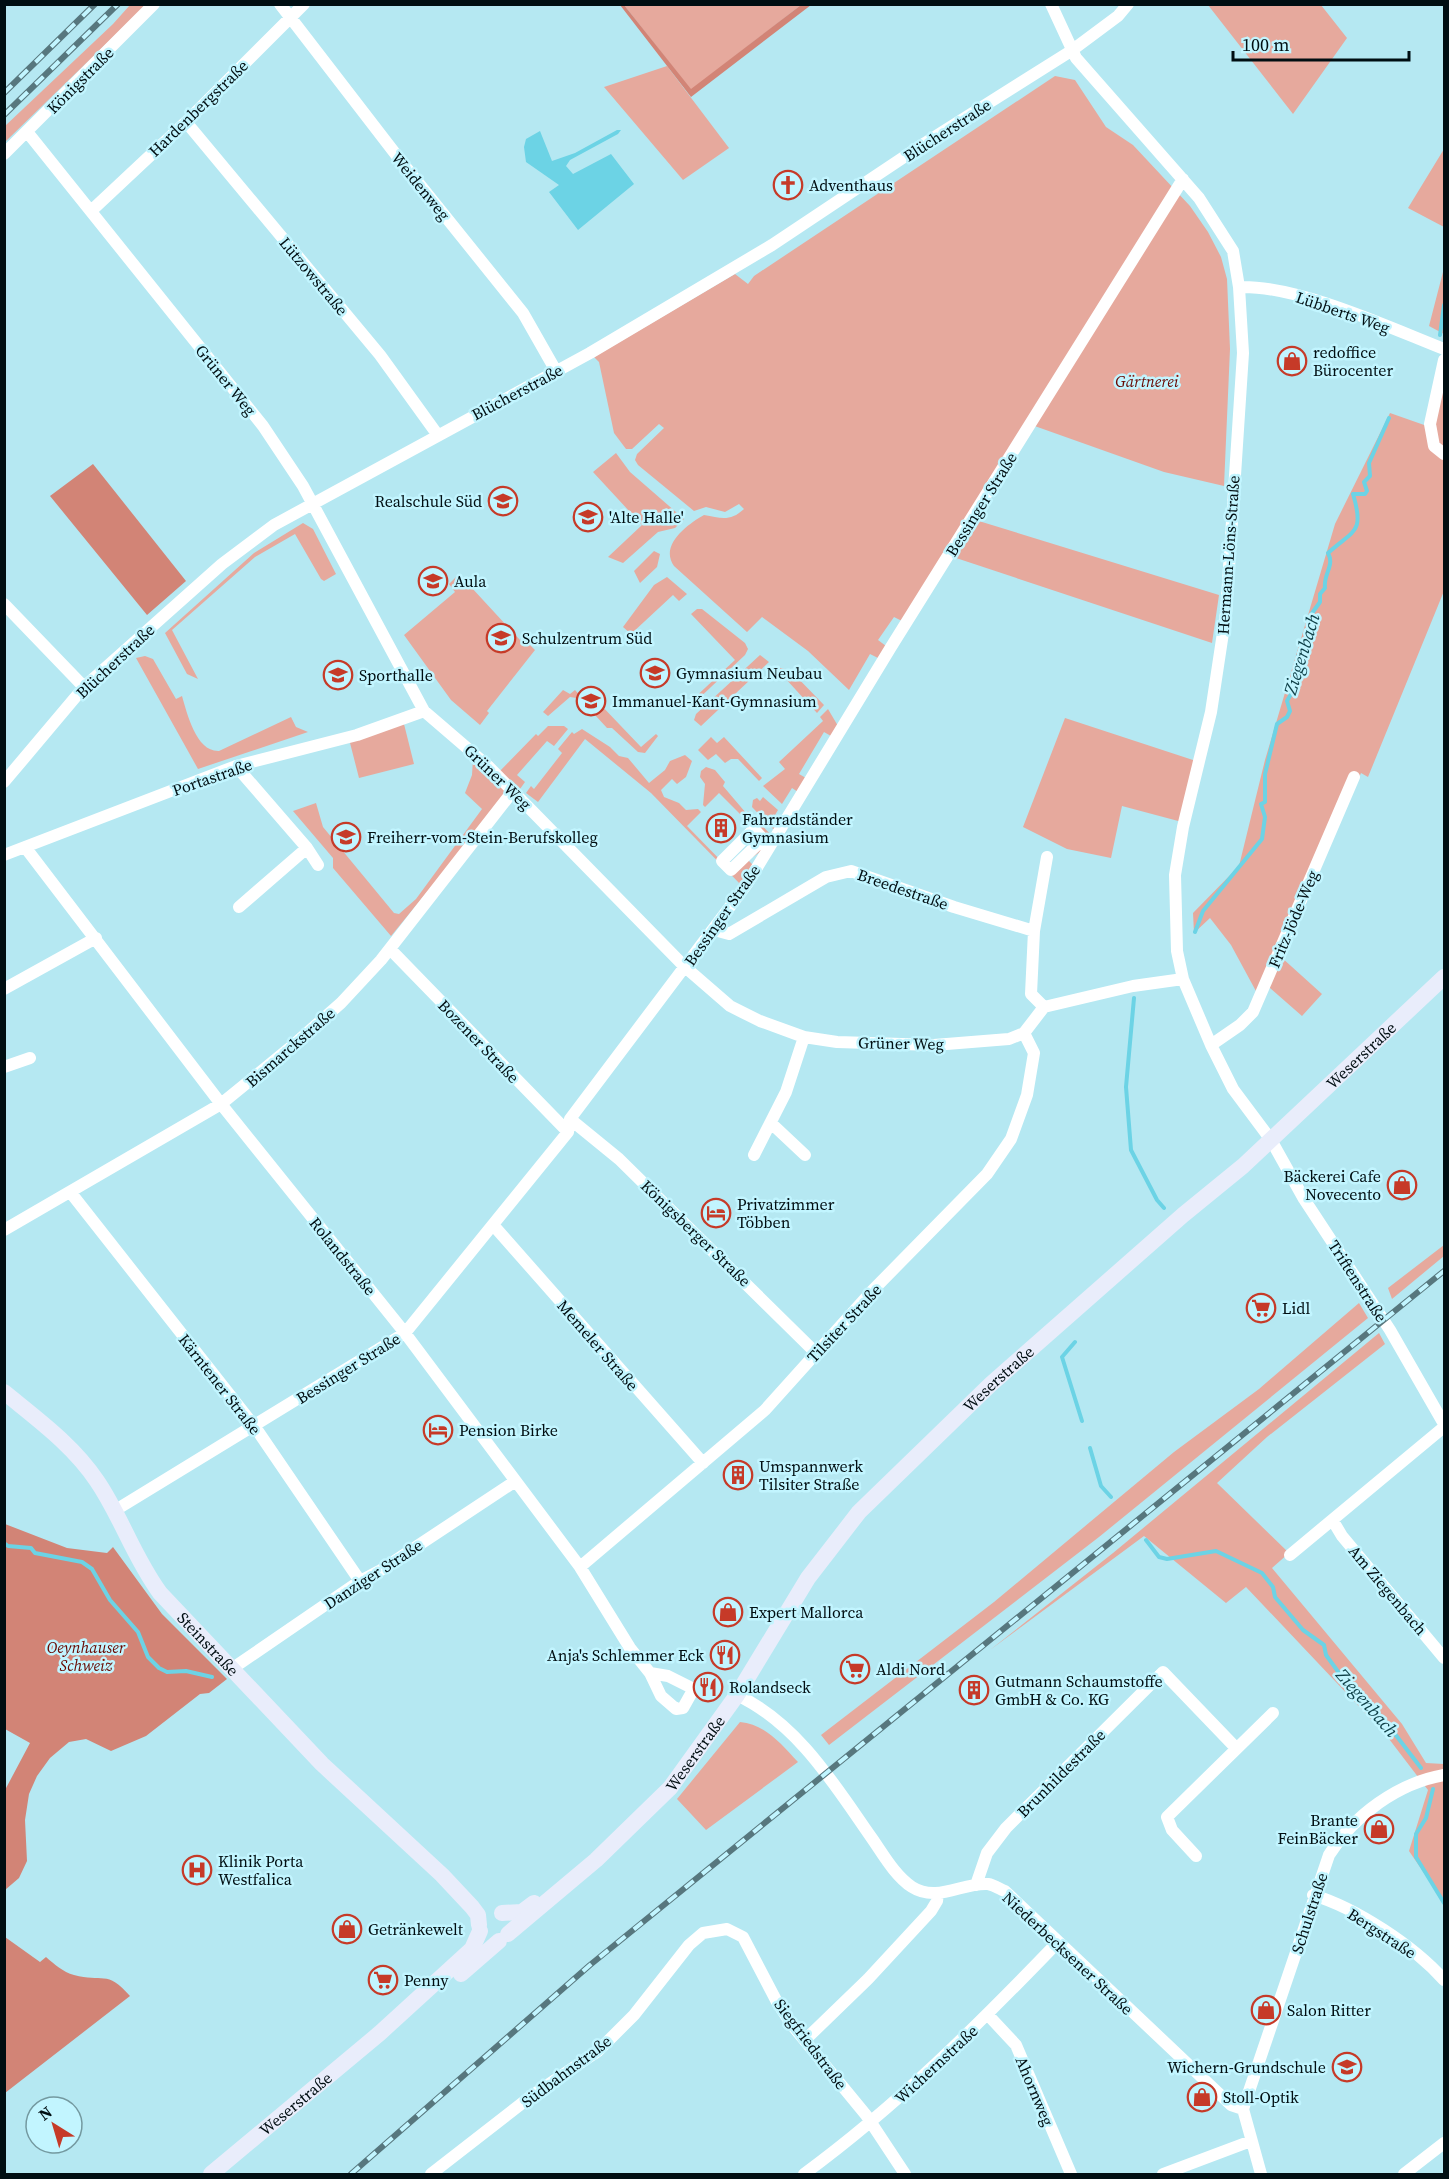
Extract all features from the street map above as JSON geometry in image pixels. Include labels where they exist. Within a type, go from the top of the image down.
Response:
[{"type":"street","name":"Königstraße","points":[[4,154],[154,4]]},
{"type":"street","name":"Weidenweg","points":[[280,4],[404,165],[523,313],[556,371]]},
{"type":"street","name":"Hardenbergstraße","points":[[91,211],[186,122],[304,4]]},
{"type":"street","name":"Hermann-Löns-Straße","points":[[1051,4],[1071,51],[1199,198],[1233,251],[1239,287],[1243,353],[1226,613],[1211,712],[1183,827],[1175,875],[1177,951],[1183,979],[1211,1045],[1233,1089],[1271,1140]]},
{"type":"street","name":"Blücherstraße","points":[[4,782],[84,687],[222,564],[274,525],[556,371],[772,245],[925,143],[1071,51],[1118,16],[1128,4]]},
{"type":"street","name":"Lützowstraße","points":[[186,122],[380,356],[437,434]]},
{"type":"street","name":"Grüner Weg","points":[[28,132],[263,426],[311,503],[424,711],[513,791],[686,967],[730,1006],[760,1021],[804,1037],[837,1042],[934,1045],[1009,1039],[1024,1033]]},
{"type":"street","name":"Bessinger Straße","points":[[114,1512],[405,1333],[494,1226],[747,884],[891,647],[1183,179]]},
{"type":"street","name":"Lübberts Weg","points":[[1239,287],[1264,286],[1356,315],[1444,349]]},
{"type":"street","points":[[1444,360],[1430,424],[1434,446],[1444,454]]},
{"type":"street","points":[[4,604],[84,687]]},
{"type":"street","name":"Portastraße","points":[[4,855],[236,766],[357,735],[424,711]]},
{"type":"street","points":[[236,766],[307,848],[318,865]]},
{"type":"street","name":"Fritz-Jöde-Weg","points":[[1211,1045],[1240,1025],[1253,1012],[1354,777]]},
{"type":"street","name":"Bismarckstraße","points":[[4,1230],[221,1104],[341,1003],[390,949],[513,791]]},
{"type":"street","name":"Rolandstraße","points":[[25,847],[221,1104],[405,1333],[514,1482],[580,1567],[630,1648],[650,1673]]},
{"type":"street","points":[[239,907],[307,848]]},
{"type":"street","points":[[1044,1007],[1031,994],[1034,930],[1047,857]]},
{"type":"street","name":"Breedestraße","points":[[714,930],[729,934],[826,877],[851,871],[954,907],[1034,930]]},
{"type":"street","points":[[4,989],[96,938]]},
{"type":"street","name":"Bozener Straße","points":[[390,949],[569,1126]]},
{"type":"street","name":"Weserstraße","points":[[380,2033],[466,1970],[619,1839],[670,1788],[737,1695],[808,1578],[859,1512],[991,1384],[1271,1140],[1444,977]]},
{"type":"street","points":[[1024,1033],[1044,1007],[1133,986],[1183,979]]},
{"type":"street","name":"Tilsiter Straße","points":[[580,1567],[765,1410],[816,1353],[987,1174],[1011,1139],[1022,1115],[1034,1053],[1024,1033]]},
{"type":"street","points":[[754,1155],[772,1124],[786,1092],[804,1037]]},
{"type":"street","points":[[4,1067],[30,1058]]},
{"type":"street","points":[[772,1124],[805,1155]]},
{"type":"street","name":"Königsberger Straße","points":[[569,1126],[620,1159],[816,1353]]},
{"type":"street","name":"Triftenstraße","points":[[1271,1140],[1304,1199],[1390,1330],[1444,1426]]},
{"type":"street","name":"Kärntener Straße","points":[[71,1193],[255,1427],[360,1581]]},
{"type":"street","name":"Memeler Straße","points":[[494,1226],[703,1463]]},
{"type":"street","name":"Steinstraße","points":[[4,1392],[65,1443],[97,1480],[140,1564],[160,1593],[322,1764],[442,1875],[478,1915],[479,1928]]},
{"type":"street","points":[[1290,1555],[1444,1426]]},
{"type":"street","name":"Danziger Straße","points":[[232,1668],[360,1581],[381,1570],[514,1482]]},
{"type":"street","name":"Am Ziegenbach","points":[[1333,1521],[1342,1536],[1444,1658]]},
{"type":"street","name":"Brunhildestraße","points":[[976,1885],[987,1853],[1006,1828],[1163,1672],[1236,1748]]},
{"type":"street","name":"Niederbecksener Straße","points":[[737,1695],[754,1703],[806,1749],[901,1877],[918,1890],[938,1893],[989,1884],[1005,1891],[1231,2105],[1243,2109]]},
{"type":"street","points":[[1196,1856],[1172,1830],[1167,1817],[1273,1713]]},
{"type":"street","name":"Schulstraße","points":[[1243,2109],[1313,1896],[1329,1855],[1339,1839],[1355,1822],[1404,1786],[1444,1775]]},
{"type":"street","name":"Weserstraße","points":[[499,1912],[522,1912],[619,1839]]},
{"type":"street","name":"Steinstraße","points":[[442,1875],[499,1912]]},
{"type":"street","points":[[806,2040],[868,1979],[930,1911],[937,1901],[938,1893]]},
{"type":"street","name":"Bergstraße","points":[[1313,1896],[1328,1899],[1389,1935],[1425,1961],[1444,1980]]},
{"type":"street","points":[[499,1912],[508,1920],[503,1937],[485,1939],[479,1928],[486,1913],[499,1912]]},
{"type":"street","name":"Weserstraße","points":[[211,2175],[380,2033],[472,1949],[479,1928]]},
{"type":"street","name":"Siegfriedstraße","points":[[712,1930],[727,1929],[743,1937],[777,2002],[871,2123],[905,2175]]},
{"type":"street","name":"Südbahnstraße","points":[[431,2175],[530,2097],[598,2051],[634,2016],[689,1945],[703,1933],[712,1930]]},
{"type":"street","name":"Wichernstraße","points":[[804,2175],[871,2123],[988,2016],[1058,1942]]},
{"type":"street","name":"Ahornweg","points":[[988,2016],[1016,2045],[1071,2175]]},
{"type":"street","points":[[1243,2109],[1261,2175]]},
{"type":"street","points":[[1163,2175],[1251,2141]]},
{"type":"street","points":[[1404,2175],[1444,2143]]},
{"type":"green space","points":[[130,5],[146,5],[5,142],[5,126],[113,24]]},
{"type":"green space","points":[[620,5],[624,5],[691,89],[801,5],[811,5],[691,97]]},
{"type":"green space","points":[[624,5],[801,5],[691,90]]},
{"type":"green space","points":[[1208,5],[1321,5],[1347,38],[1293,114]]},
{"type":"green space","points":[[667,66],[729,148],[683,180],[604,87]]},
{"type":"green space","name":"Gärtnerei","points":[[1055,76],[1075,80],[1106,127],[1133,145],[1190,206],[1208,232],[1221,257],[1227,279],[1230,349],[1224,486],[1164,472],[1029,424],[969,518],[1219,595],[1212,643],[947,555],[902,621],[894,617],[878,640],[886,646],[878,658],[870,654],[849,690],[808,651],[762,617],[747,632],[674,566],[670,558],[670,550],[677,536],[690,524],[704,515],[730,517],[744,509],[739,504],[725,512],[706,507],[694,511],[638,465],[635,460],[637,454],[664,428],[659,424],[632,449],[626,449],[614,433],[599,362],[594,357],[735,274],[748,284],[754,276]]},
{"type":"green space","points":[[1444,149],[1444,227],[1408,208]]},
{"type":"green space","points":[[1444,268],[1444,334],[1429,326]]},
{"type":"green space","points":[[1444,349],[1444,591],[1368,777],[1361,773],[1281,957],[1322,994],[1302,1016],[1262,981],[1257,993],[1231,945],[1210,918],[1194,933],[1193,913],[1239,866],[1265,760],[1335,524],[1390,413],[1427,426]]},
{"type":"green space","points":[[616,453],[630,472],[684,519],[675,528],[658,532],[623,563],[608,557],[642,525],[593,472]]},
{"type":"green space","points":[[93,464],[186,581],[147,615],[50,496]]},
{"type":"green space","points":[[303,523],[313,529],[336,574],[324,581],[321,579],[295,534],[255,557],[172,630],[198,679],[187,674],[165,633],[254,553]]},
{"type":"green space","points":[[654,551],[660,554],[657,567],[640,583],[634,571]]},
{"type":"green space","points":[[459,574],[520,640],[523,638],[535,650],[487,711],[489,713],[480,725],[451,700],[404,635],[455,592],[449,584]]},
{"type":"green space","points":[[667,577],[687,594],[679,601],[673,595],[631,634],[623,627],[654,585]]},
{"type":"green space","points":[[697,609],[702,609],[745,643],[748,649],[745,655],[694,703],[691,701],[735,660],[691,614]]},
{"type":"green space","points":[[760,655],[769,662],[701,726],[694,720],[696,714]]},
{"type":"green space","points":[[145,656],[153,659],[176,699],[182,696],[194,730],[204,745],[211,750],[219,751],[291,717],[296,727],[308,732],[198,769],[136,658]]},
{"type":"green space","points":[[774,666],[791,671],[824,705],[817,713]]},
{"type":"green space","points":[[563,690],[570,694],[575,690],[583,699],[570,697],[548,716],[543,712]]},
{"type":"green space","points":[[599,703],[641,747],[656,734],[658,736],[645,753],[638,752],[612,728],[607,728],[595,715]]},
{"type":"green space","points":[[828,709],[838,726],[831,736],[824,732],[799,774],[806,778],[798,792],[792,788],[782,804],[763,786],[785,769],[779,762],[823,721],[820,717]]},
{"type":"green space","points":[[1065,718],[1196,761],[1182,822],[1122,806],[1111,858],[1067,849],[1023,827]]},
{"type":"green space","points":[[404,724],[414,764],[359,778],[349,739]]},
{"type":"green space","points":[[548,726],[564,726],[568,729],[554,746],[547,741],[517,775],[525,782],[520,789],[498,773],[536,734],[538,736]]},
{"type":"green space","points":[[582,729],[610,747],[619,756],[628,758],[649,783],[665,770],[670,761],[685,755],[692,761],[686,777],[677,784],[672,779],[661,790],[664,797],[679,803],[686,810],[698,809],[701,812],[687,826],[731,871],[745,857],[754,866],[742,886],[651,793],[585,739],[538,802],[526,793],[531,786],[534,789],[562,753],[558,749],[572,732],[574,734]]},
{"type":"green space","points":[[711,737],[717,743],[724,737],[762,778],[759,781],[738,759],[731,759],[725,763],[716,754],[708,760],[698,750]]},
{"type":"green space","points":[[473,759],[508,793],[391,936],[333,868],[333,858],[293,811],[316,803],[323,827],[394,913],[399,914],[416,899],[482,809],[465,793],[472,775]]},
{"type":"green space","points":[[706,767],[715,770],[725,782],[723,786],[746,813],[748,811],[772,836],[765,848],[753,857],[764,838],[719,793],[705,807],[703,805],[705,784],[700,777],[701,771]]},
{"type":"green space","points":[[763,797],[778,810],[772,820],[778,824],[775,831],[752,807],[753,800],[757,798],[760,801]]},
{"type":"green space","points":[[1444,1245],[1444,1256],[1392,1299],[1388,1288]]},
{"type":"green space","points":[[1359,1303],[1368,1318],[1099,1537],[829,1745],[821,1735],[994,1602],[1174,1452],[1259,1389]]},
{"type":"green space","points":[[1379,1333],[1385,1344],[1267,1437],[1217,1483],[1289,1553],[1272,1568],[1402,1724],[1426,1763],[1444,1764],[1444,1902],[1409,1851],[1428,1790],[1386,1735],[1246,1587],[1226,1603],[1144,1536],[990,1650],[1113,1553]]},
{"type":"green space","name":"Oeynhauser Schweiz","points":[[5,1524],[67,1548],[107,1553],[113,1547],[162,1614],[227,1679],[209,1693],[200,1694],[146,1736],[111,1751],[86,1739],[69,1742],[50,1758],[37,1776],[29,1794],[25,1820],[27,1861],[19,1878],[5,1890],[5,1790],[30,1743],[5,1729]]},
{"type":"green space","points":[[740,1722],[765,1731],[798,1762],[706,1830],[677,1799]]},
{"type":"green space","points":[[5,1937],[40,1962],[46,1957],[70,1974],[110,1980],[130,1996],[5,2093]]},
{"type":"water","points":[[621,130],[618,134],[570,160],[566,166],[573,174],[611,154],[634,184],[578,230],[549,192],[559,185],[526,162],[524,147],[526,139],[540,131],[552,161],[575,153]]},
{"type":"waterway","name":"Ziegenbach","points":[[1440,335],[1444,305]]},
{"type":"waterway","name":"Ziegenbach","points":[[1195,932],[1203,911],[1262,839],[1265,817],[1261,804],[1265,802],[1265,774],[1277,724],[1287,717],[1290,711],[1287,701],[1295,687],[1293,680],[1300,664],[1298,656],[1305,648],[1304,643],[1313,627],[1310,616],[1320,602],[1320,594],[1325,588],[1330,566],[1328,553],[1350,535],[1357,524],[1358,517],[1353,494],[1365,494],[1367,491],[1364,482],[1370,476],[1369,463],[1389,418]]},
{"type":"waterway","name":"Ziegenbach","points":[[1134,998],[1126,1087],[1131,1150],[1157,1200],[1164,1208]]},
{"type":"waterway","name":"Ziegenbach","points":[[1075,1342],[1062,1357],[1082,1421]]},
{"type":"waterway","name":"Ziegenbach","points":[[1090,1448],[1101,1486],[1111,1497]]},
{"type":"waterway","name":"Ziegenbach","points":[[1146,1540],[1159,1557],[1167,1559],[1216,1551],[1262,1573],[1273,1587],[1275,1597],[1303,1630],[1324,1645],[1326,1655],[1355,1695],[1382,1717],[1421,1768]]},
{"type":"waterway","points":[[4,1543],[8,1546],[31,1548],[35,1553],[82,1562],[92,1569],[110,1600],[138,1632],[148,1657],[159,1668],[167,1672],[186,1671],[212,1677]]},
{"type":"waterway","name":"Ziegenbach","points":[[1433,1789],[1426,1818],[1416,1834],[1416,1857],[1444,1903]]},
{"type":"railway","points":[[4,93],[95,4]]},
{"type":"railway","points":[[4,115],[118,4]]},
{"type":"railway","points":[[351,2174],[590,1965],[1444,1271]]},
{"type":"place","name":"Adventhaus","points":[[788,185]]},
{"type":"place","name":"redoffice Bürocenter","points":[[1292,361]]},
{"type":"place","name":"Realschule Süd","points":[[503,501]]},
{"type":"place","name":"'Alte Halle'","points":[[588,517]]},
{"type":"place","name":"Aula","points":[[433,581]]},
{"type":"place","name":"Schulzentrum Süd","points":[[501,638]]},
{"type":"place","name":"Gymnasium Neubau","points":[[655,673]]},
{"type":"place","name":"Sporthalle","points":[[338,675]]},
{"type":"place","name":"Immanuel-Kant-Gymnasium","points":[[591,701]]},
{"type":"place","name":"Fahrradständer Gymnasium","points":[[721,828]]},
{"type":"place","name":"Freiherr-vom-Stein-Berufskolleg","points":[[346,837]]},
{"type":"place","name":"Bäckerei Cafe Novecento","points":[[1402,1185]]},
{"type":"place","name":"Privatzimmer Többen","points":[[716,1213]]},
{"type":"place","name":"Lidl","points":[[1261,1308]]},
{"type":"place","name":"Pension Birke","points":[[438,1430]]},
{"type":"place","name":"Umspannwerk Tilsiter Straße","points":[[738,1475]]},
{"type":"place","name":"Expert Mallorca","points":[[728,1612]]},
{"type":"place","name":"Anja's Schlemmer Eck","points":[[725,1655]]},
{"type":"place","name":"Aldi Nord","points":[[855,1669]]},
{"type":"place","name":"Rolandseck","points":[[708,1687]]},
{"type":"place","name":"Gutmann Schaumstoffe GmbH & Co. KG","points":[[974,1690]]},
{"type":"place","name":"Brante FeinBäcker","points":[[1379,1829]]},
{"type":"place","name":"Klinik Porta Westfalica","points":[[197,1870]]},
{"type":"place","name":"Getränkewelt","points":[[347,1929]]},
{"type":"place","name":"Penny","points":[[383,1980]]},
{"type":"place","name":"Salon Ritter","points":[[1266,2010]]},
{"type":"place","name":"Wichern-Grundschule","points":[[1347,2067]]},
{"type":"place","name":"Stoll-Optik","points":[[1202,2097]]}]
